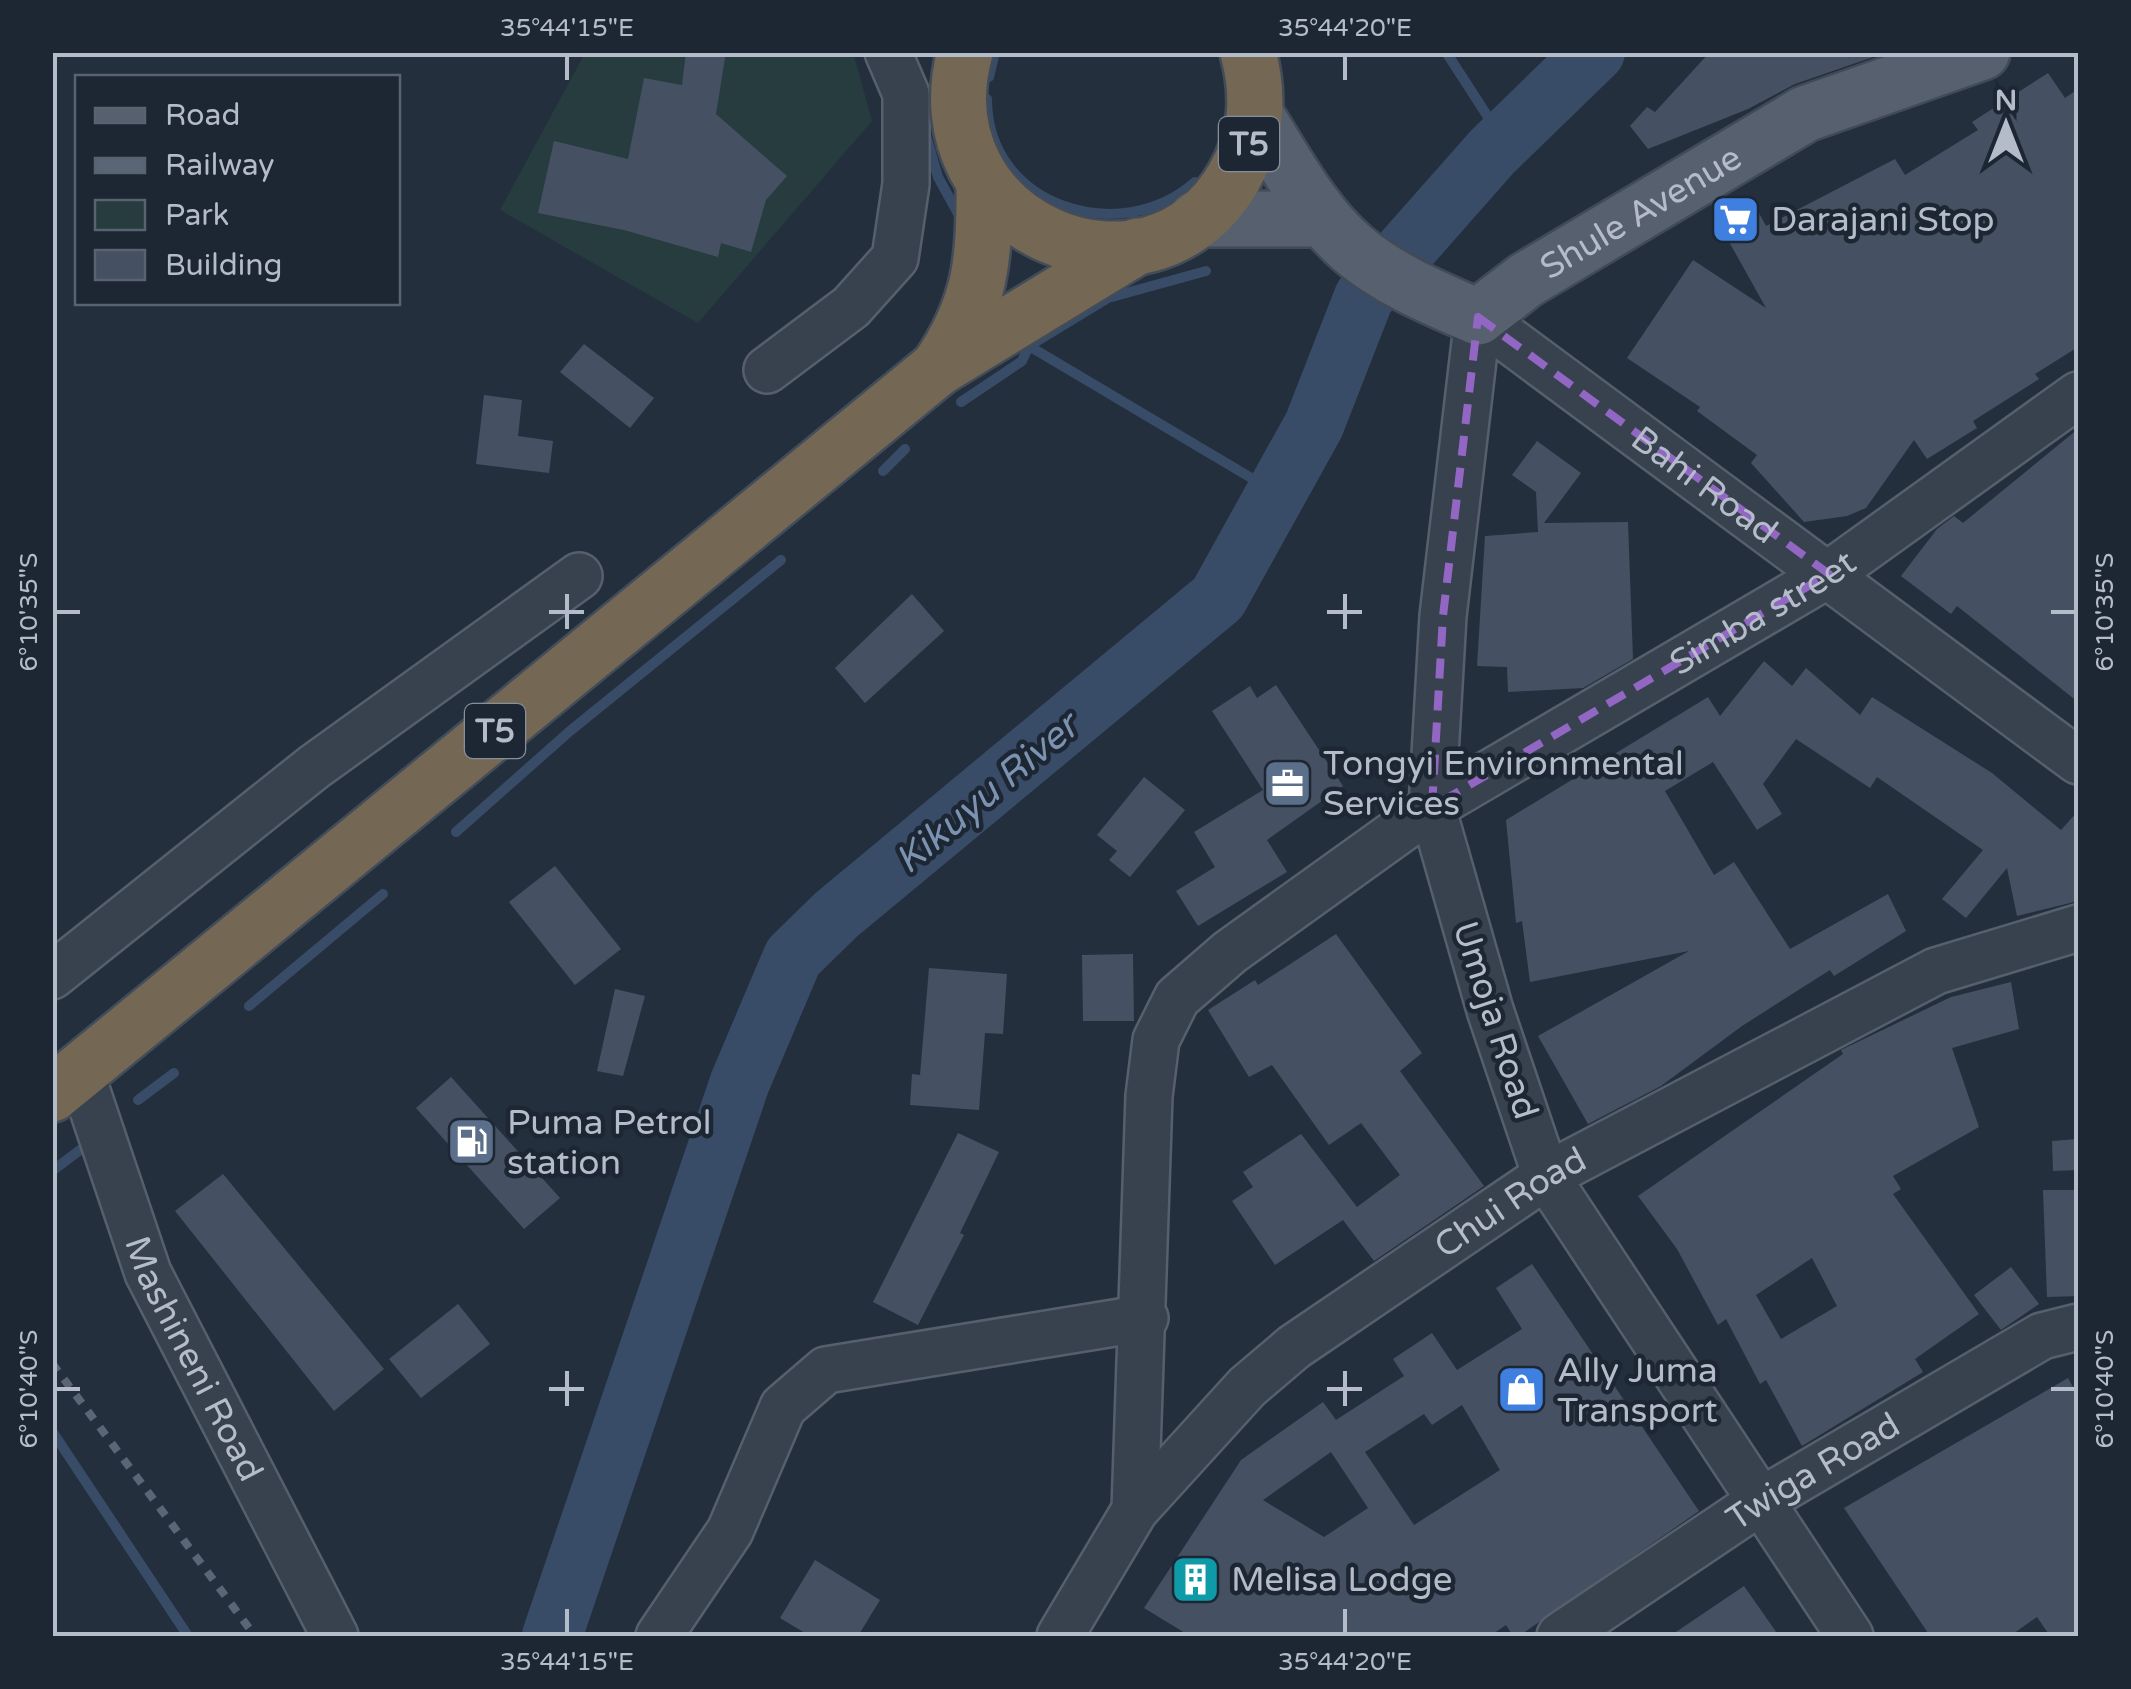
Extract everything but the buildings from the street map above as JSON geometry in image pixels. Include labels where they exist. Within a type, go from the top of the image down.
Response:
[{"type":"highway","points":[[948,52],[957,111]]},
{"type":"highway","name":"T5","points":[[966,52],[958,78],[957,111],[970,162],[984,184],[1013,216],[1052,238],[1094,248],[1138,246]]},
{"type":"highway","name":"T5","points":[[66,1082],[938,368],[1138,246],[1196,219],[1226,191],[1246,156],[1261,75]]},
{"type":"highway","name":"T5","points":[[938,368],[959,338],[978,291],[985,249],[984,184]]},
{"type":"main road","name":"Shule Avenue","points":[[1454,306],[1526,280],[1805,114],[1982,52]]},
{"type":"main road","points":[[1261,75],[1339,235]]},
{"type":"main road","points":[[1196,219],[1339,235],[1454,306]]},
{"type":"street","points":[[767,370],[851,307],[895,258],[906,184],[906,94],[888,52]]},
{"type":"street","name":"Bahi Road","points":[[1454,306],[1829,574],[2078,761]]},
{"type":"street","name":"Umoja Road","points":[[1454,306],[1432,808],[1490,1010],[1546,1176],[1850,1636]]},
{"type":"street","name":"Simba street","points":[[1135,1510],[1145,1318],[1149,1096],[1156,1040],[1177,998],[1230,952],[1432,808],[1829,574],[2078,394]]},
{"type":"street","points":[[52,976],[314,766],[578,576]]},
{"type":"street","name":"Chui Road","points":[[1060,1636],[1135,1510],[1247,1387],[1294,1347],[1546,1176],[1936,971],[2078,928]]},
{"type":"street","name":"Mashineni Road","points":[[66,1082],[148,1272],[335,1636]]},
{"type":"street","points":[[660,1636],[730,1531],[783,1407],[826,1370],[1145,1318]]},
{"type":"street","name":"Twiga Road","points":[[1560,1636],[1761,1502],[2042,1336],[2078,1327]]},
{"type":"highlighted area","points":[[1478,317],[1829,574],[1432,807],[1443,616]]},
{"type":"green space","points":[[853,52],[872,121],[698,323],[500,210],[585,53]]},
{"type":"waterway","points":[[989,77],[995,52]]},
{"type":"waterway","points":[[1446,52],[1503,140]]},
{"type":"waterway","name":"Kikuyu River","points":[[552,1636],[740,1082],[793,957],[836,915],[1218,598],[1314,425],[1364,297],[1492,152],[1595,52]]},
{"type":"waterway","points":[[987,99],[993,136],[1009,167],[1033,190],[1063,206],[1097,213],[1131,212],[1165,202],[1195,182]]},
{"type":"waterway","points":[[925,132],[938,177],[960,217]]},
{"type":"waterway","points":[[961,402],[1022,361],[1029,346],[1108,298],[1206,271]]},
{"type":"waterway","points":[[1029,346],[1275,492]]},
{"type":"waterway","points":[[883,471],[905,449]]},
{"type":"waterway","points":[[456,832],[570,731],[781,560]]},
{"type":"waterway","points":[[249,1006],[383,894]]},
{"type":"waterway","points":[[138,1100],[174,1073]]},
{"type":"waterway","points":[[52,1171],[92,1141]]},
{"type":"waterway","points":[[52,1431],[188,1636]]},
{"type":"railway","points":[[52,1363],[255,1636]]},
{"type":"place","name":"Darajani Stop","points":[[1736,219]]},
{"type":"place","name":"Tongyi Environmental Services","points":[[1288,783]]},
{"type":"place","name":"Puma Petrol station","points":[[472,1142]]},
{"type":"place","name":"Ally Juma Transport","points":[[1522,1390]]},
{"type":"place","name":"Melisa Lodge","points":[[1196,1579]]}]
